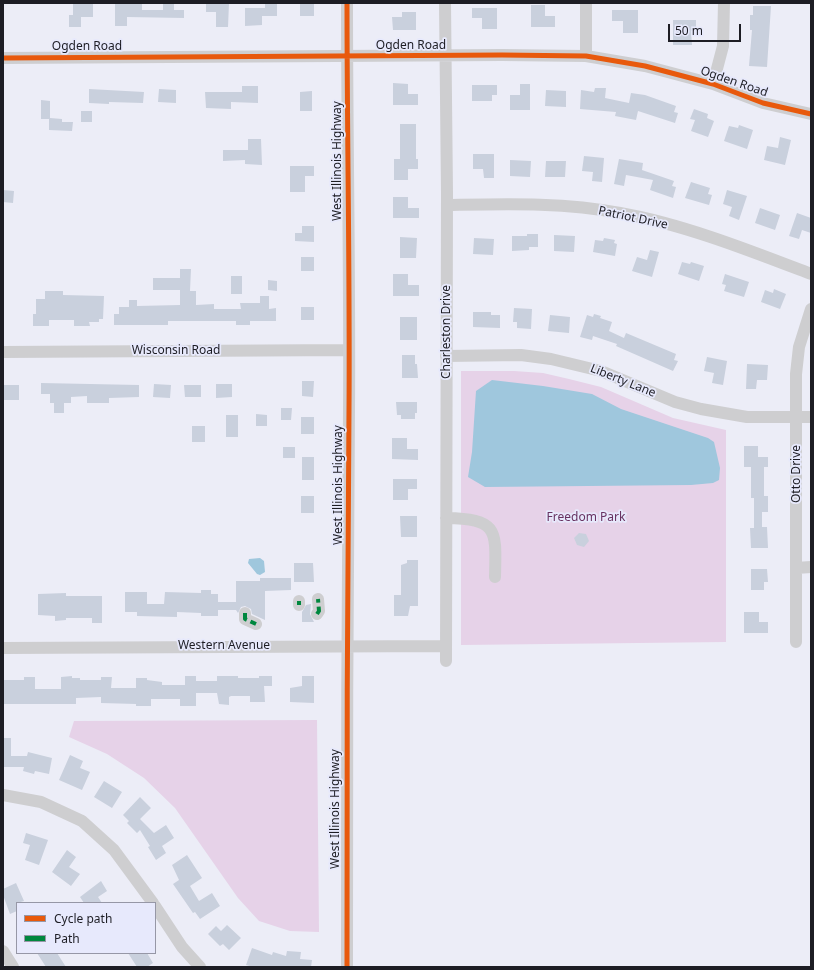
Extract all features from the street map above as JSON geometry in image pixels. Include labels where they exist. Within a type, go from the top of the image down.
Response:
[{"type":"street","name":"West Illinois Highway","points":[[347,3],[349,350],[346,800],[347,967]]},
{"type":"street","name":"Charleston Drive","points":[[445,3],[447,205],[446,661]]},
{"type":"street","points":[[586,3],[586,56]]},
{"type":"street","points":[[713,84],[723,46],[724,3]]},
{"type":"street","name":"Ogden Road","points":[[3,58],[586,56],[645,66],[713,84],[763,103],[811,114]]},
{"type":"street","name":"Patriot Drive","points":[[447,205],[535,204],[620,212],[661,222],[811,274]]},
{"type":"street","name":"Otto Drive","points":[[796,642],[796,374],[799,347],[811,309]]},
{"type":"street","name":"Wisconsin Road","points":[[3,352],[349,350]]},
{"type":"street","name":"Liberty Lane","points":[[446,356],[521,356],[556,360],[601,371],[675,402],[701,409],[747,417],[811,417]]},
{"type":"street","points":[[446,518],[480,521],[490,528],[495,541],[495,577]]},
{"type":"street","points":[[796,568],[811,568]]},
{"type":"street","points":[[317,614],[319,611],[318,598]]},
{"type":"street","points":[[245,613],[245,618],[256,624]]},
{"type":"street","name":"Western Avenue","points":[[3,648],[446,646]]},
{"type":"street","points":[[3,795],[41,802],[82,821],[114,850],[152,902]]},
{"type":"street","points":[[156,908],[182,947],[200,967]]},
{"type":"street","points":[[3,951],[13,967]]},
{"type":"green space","name":"Freedom Park","points":[[461,371],[514,371],[543,373],[601,387],[673,418],[726,430],[726,642],[461,645]]},
{"type":"green space","points":[[317,720],[319,932],[290,931],[259,921],[238,898],[175,808],[144,778],[107,754],[69,737],[74,721]]},
{"type":"water","points":[[492,380],[592,394],[621,409],[708,438],[714,442],[720,468],[719,480],[713,483],[691,485],[485,487],[468,477],[472,452],[476,391]]},
{"type":"water","points":[[260,558],[264,561],[265,572],[260,575],[257,574],[248,563],[249,559]]},
{"type":"building","points":[[73,3],[93,3],[93,17],[81,17],[81,27],[69,27],[69,15],[73,15]]},
{"type":"building","points":[[115,3],[142,3],[142,10],[163,10],[163,3],[174,3],[174,10],[184,10],[184,18],[127,17],[127,26],[115,26]]},
{"type":"building","points":[[206,3],[229,3],[228,27],[216,27],[216,12],[206,12]]},
{"type":"building","points":[[265,3],[277,3],[277,16],[262,16],[262,25],[245,26],[245,8],[265,8]]},
{"type":"building","points":[[300,3],[314,3],[314,16],[300,16]]},
{"type":"building","points":[[531,5],[545,5],[545,16],[555,16],[555,27],[531,27]]},
{"type":"building","points":[[753,6],[771,6],[767,67],[749,66],[752,30],[750,30],[750,15],[753,15]]},
{"type":"building","points":[[472,8],[497,8],[497,29],[482,29],[482,18],[472,18]]},
{"type":"building","points":[[612,10],[638,10],[638,33],[623,33],[623,21],[612,21]]},
{"type":"building","points":[[402,12],[416,12],[416,30],[393,30],[392,17],[402,17]]},
{"type":"building","points":[[673,20],[696,20],[696,31],[691,31],[692,45],[673,45]]},
{"type":"building","points":[[393,83],[408,84],[408,94],[418,94],[418,105],[393,105]]},
{"type":"building","points":[[520,84],[530,84],[530,110],[510,110],[510,95],[520,95]]},
{"type":"building","points":[[472,85],[497,85],[497,95],[492,95],[492,101],[472,101]]},
{"type":"building","points":[[242,86],[258,86],[258,103],[231,102],[231,109],[206,108],[205,92],[242,92]]},
{"type":"building","points":[[595,88],[606,88],[605,98],[629,103],[631,93],[645,95],[676,106],[674,112],[678,113],[675,123],[638,111],[636,120],[615,116],[616,112],[580,109],[581,90],[594,92]]},
{"type":"building","points":[[89,89],[144,92],[143,103],[89,103]]},
{"type":"building","points":[[159,89],[176,90],[176,103],[158,102]]},
{"type":"building","points":[[546,90],[566,91],[566,107],[545,106]]},
{"type":"building","points":[[312,91],[312,111],[300,111],[300,92]]},
{"type":"building","points":[[41,100],[50,101],[50,118],[62,119],[62,122],[73,122],[72,131],[49,130],[49,119],[41,119]]},
{"type":"building","points":[[694,109],[708,114],[707,118],[714,121],[708,137],[691,131],[695,120],[690,119]]},
{"type":"building","points":[[81,111],[92,111],[92,122],[81,122]]},
{"type":"building","points":[[400,124],[416,124],[416,159],[418,159],[418,169],[408,169],[408,180],[394,180],[394,159],[400,159]]},
{"type":"building","points":[[739,125],[753,130],[747,149],[724,141],[729,126],[738,128]]},
{"type":"building","points":[[780,137],[791,140],[785,165],[764,160],[767,146],[778,148]]},
{"type":"building","points":[[248,139],[261,139],[262,165],[245,164],[245,160],[223,161],[223,150],[248,150]]},
{"type":"building","points":[[473,154],[494,154],[494,178],[484,178],[483,169],[473,169]]},
{"type":"building","points":[[584,156],[604,158],[602,182],[592,181],[593,172],[582,171]]},
{"type":"building","points":[[619,159],[643,163],[642,170],[674,181],[672,186],[676,187],[673,198],[650,190],[653,180],[626,175],[624,186],[614,184]]},
{"type":"building","points":[[510,160],[531,161],[530,177],[510,176]]},
{"type":"building","points":[[546,161],[566,161],[565,177],[545,177]]},
{"type":"building","points":[[290,166],[314,166],[314,176],[305,176],[305,192],[290,192]]},
{"type":"building","points":[[691,182],[710,188],[708,194],[712,195],[709,205],[685,198]]},
{"type":"building","points":[[3,190],[14,191],[13,203],[3,202]]},
{"type":"building","points":[[727,190],[747,196],[739,220],[729,216],[732,207],[723,204]]},
{"type":"building","points":[[393,197],[408,197],[408,208],[419,208],[419,218],[393,218]]},
{"type":"building","points":[[760,208],[780,215],[775,230],[755,223]]},
{"type":"building","points":[[797,213],[811,218],[811,233],[802,230],[799,239],[789,236]]},
{"type":"building","points":[[302,226],[314,226],[314,242],[295,241],[295,233],[302,233]]},
{"type":"building","points":[[527,234],[538,234],[538,247],[529,247],[529,250],[512,251],[512,236],[527,236]]},
{"type":"building","points":[[554,235],[575,236],[574,252],[554,251]]},
{"type":"building","points":[[400,237],[417,238],[416,258],[400,258]]},
{"type":"building","points":[[474,238],[494,239],[493,255],[473,254]]},
{"type":"building","points":[[604,238],[615,240],[614,243],[617,244],[615,256],[593,252],[595,240],[603,241]]},
{"type":"building","points":[[650,250],[659,252],[652,277],[632,271],[637,257],[647,260]]},
{"type":"building","points":[[301,257],[314,257],[314,271],[301,271]]},
{"type":"building","points":[[682,262],[690,264],[691,262],[704,266],[699,281],[678,274]]},
{"type":"building","points":[[180,269],[191,269],[190,291],[196,291],[196,305],[214,304],[214,309],[241,309],[240,303],[260,303],[260,296],[269,296],[269,309],[276,308],[276,321],[250,321],[250,325],[236,325],[236,321],[168,321],[168,325],[114,325],[114,314],[119,314],[119,307],[129,307],[129,300],[137,300],[137,306],[180,305],[180,290],[153,290],[153,278],[180,278]]},
{"type":"building","points":[[393,274],[408,274],[408,285],[419,285],[419,296],[393,296]]},
{"type":"building","points":[[725,274],[749,282],[744,297],[724,291],[726,285],[722,284]]},
{"type":"building","points":[[231,276],[242,276],[242,294],[231,294]]},
{"type":"building","points":[[268,280],[277,281],[277,291],[268,290]]},
{"type":"building","points":[[774,289],[786,294],[780,309],[761,302],[765,290],[773,293]]},
{"type":"building","points":[[45,291],[63,291],[63,295],[104,296],[103,319],[99,319],[99,322],[89,322],[90,326],[74,326],[74,320],[49,320],[49,326],[33,326],[33,314],[36,314],[36,299],[45,299]]},
{"type":"building","points":[[301,307],[314,307],[314,320],[301,320]]},
{"type":"building","points":[[514,308],[532,309],[531,329],[517,328],[517,322],[513,322]]},
{"type":"building","points":[[473,312],[491,312],[491,315],[500,315],[500,328],[473,327]]},
{"type":"building","points":[[594,314],[601,316],[600,318],[612,322],[609,331],[624,338],[626,333],[676,354],[674,360],[678,361],[673,371],[616,346],[617,344],[593,336],[592,340],[580,337],[587,315],[593,317]]},
{"type":"building","points":[[550,315],[570,317],[569,333],[548,331]]},
{"type":"building","points":[[400,317],[417,317],[417,340],[400,340]]},
{"type":"building","points":[[402,355],[415,355],[418,378],[402,378]]},
{"type":"building","points":[[707,357],[727,361],[723,385],[712,383],[714,373],[704,371]]},
{"type":"building","points":[[747,364],[768,365],[767,380],[757,380],[756,389],[746,389]]},
{"type":"building","points":[[302,381],[314,381],[313,397],[302,396]]},
{"type":"building","points":[[41,383],[139,385],[139,397],[109,398],[109,403],[87,403],[87,396],[71,397],[71,403],[64,403],[64,413],[54,413],[54,403],[50,403],[50,394],[41,394]]},
{"type":"building","points":[[154,384],[171,385],[170,398],[153,397]]},
{"type":"building","points":[[216,384],[232,384],[232,397],[216,398]]},
{"type":"building","points":[[3,385],[19,385],[19,400],[3,400]]},
{"type":"building","points":[[184,385],[201,385],[201,397],[185,397]]},
{"type":"building","points":[[396,402],[417,402],[417,413],[415,413],[415,419],[401,419],[401,415],[397,415]]},
{"type":"building","points":[[281,408],[292,408],[291,420],[281,420]]},
{"type":"building","points":[[256,414],[267,415],[267,426],[256,426]]},
{"type":"building","points":[[226,415],[238,415],[238,437],[226,437]]},
{"type":"building","points":[[301,417],[314,417],[314,434],[301,434]]},
{"type":"building","points":[[192,426],[205,426],[205,442],[192,442]]},
{"type":"building","points":[[392,438],[407,438],[407,449],[418,449],[418,460],[392,459]]},
{"type":"building","points":[[744,446],[758,446],[758,457],[768,457],[768,467],[764,467],[764,496],[768,496],[768,512],[762,512],[762,527],[767,527],[768,548],[751,548],[750,528],[754,528],[754,498],[751,498],[751,467],[744,467]]},
{"type":"building","points":[[283,447],[295,447],[295,458],[283,458]]},
{"type":"building","points":[[302,457],[314,457],[314,480],[302,480]]},
{"type":"building","points":[[393,479],[417,479],[417,489],[408,489],[408,500],[393,500]]},
{"type":"building","points":[[301,496],[314,496],[314,513],[301,513]]},
{"type":"building","points":[[400,516],[417,516],[417,537],[401,537]]},
{"type":"building","points":[[579,533],[586,534],[589,541],[584,547],[577,545],[574,538]]},
{"type":"building","points":[[407,560],[418,560],[418,606],[410,606],[408,616],[394,616],[394,595],[401,595],[401,565],[407,563]]},
{"type":"building","points":[[294,563],[313,563],[314,582],[294,582]]},
{"type":"building","points":[[751,569],[767,569],[768,582],[764,582],[764,590],[751,590]]},
{"type":"building","points":[[260,578],[291,578],[291,590],[265,591],[265,620],[252,614],[251,609],[245,606],[241,607],[238,613],[236,610],[218,610],[218,616],[201,616],[201,613],[177,612],[177,617],[137,616],[137,612],[125,612],[125,592],[147,592],[147,604],[164,604],[165,592],[201,593],[201,590],[211,590],[211,594],[218,594],[218,602],[236,602],[236,581],[260,581]]},
{"type":"building","points":[[66,593],[66,596],[102,596],[102,623],[92,623],[92,618],[66,618],[66,620],[55,621],[55,616],[38,615],[38,594]]},
{"type":"building","points":[[311,604],[310,614],[314,622],[302,622],[302,612],[306,605]]},
{"type":"building","points":[[744,612],[759,612],[759,622],[768,622],[768,633],[744,633]]},
{"type":"building","points":[[72,676],[72,678],[80,678],[80,680],[101,680],[101,677],[112,677],[111,688],[136,688],[136,678],[147,678],[147,680],[162,682],[162,685],[185,685],[185,676],[196,676],[196,681],[217,681],[217,676],[259,678],[259,676],[272,676],[272,686],[264,686],[265,702],[250,702],[250,696],[231,696],[229,697],[229,705],[219,704],[217,693],[196,693],[196,706],[180,706],[180,699],[151,699],[151,706],[101,703],[101,697],[76,698],[76,704],[3,704],[3,680],[24,680],[24,677],[35,677],[35,689],[61,689],[61,677]]},
{"type":"building","points":[[302,676],[314,676],[314,703],[290,702],[290,688],[302,686]]},
{"type":"building","points":[[3,738],[11,738],[11,756],[27,756],[28,752],[52,758],[49,774],[35,771],[34,774],[23,771],[24,767],[3,767]]},
{"type":"building","points":[[70,755],[83,761],[80,768],[90,772],[82,790],[59,780]]},
{"type":"building","points":[[104,781],[122,792],[112,808],[94,797]]},
{"type":"building","points":[[140,797],[151,808],[140,819],[154,833],[166,825],[174,838],[162,846],[166,853],[156,860],[148,847],[150,846],[140,830],[137,833],[127,823],[129,821],[123,815]]},
{"type":"building","points":[[26,833],[48,840],[39,865],[25,860],[30,845],[23,843]]},
{"type":"building","points":[[67,850],[76,857],[69,867],[80,874],[71,886],[52,872]]},
{"type":"building","points":[[187,855],[202,878],[190,886],[199,901],[212,893],[220,906],[200,919],[195,912],[193,913],[173,884],[179,880],[172,865]]},
{"type":"building","points":[[101,881],[107,891],[98,897],[101,902],[83,902],[80,897]]},
{"type":"building","points":[[16,883],[24,901],[16,902],[16,911],[10,914],[3,895],[3,889]]},
{"type":"building","points":[[227,925],[241,938],[229,950],[223,944],[220,946],[208,934],[216,926],[221,931]]},
{"type":"building","points":[[252,948],[272,955],[273,952],[286,956],[287,951],[301,952],[300,959],[312,960],[311,967],[253,967],[246,965]]},
{"type":"building","points":[[38,954],[58,954],[66,967],[46,967]]},
{"type":"building","points":[[129,954],[148,954],[153,963],[147,967],[137,967]]},
{"type":"marked path","points":[[317,614],[319,611],[318,599]]},
{"type":"marked path","points":[[245,613],[245,619],[256,624]]},
{"type":"cycle path","points":[[347,3],[349,359],[347,967]]},
{"type":"cycle path","points":[[3,58],[502,55],[586,56],[645,66],[713,84],[763,103],[811,114]]}]
